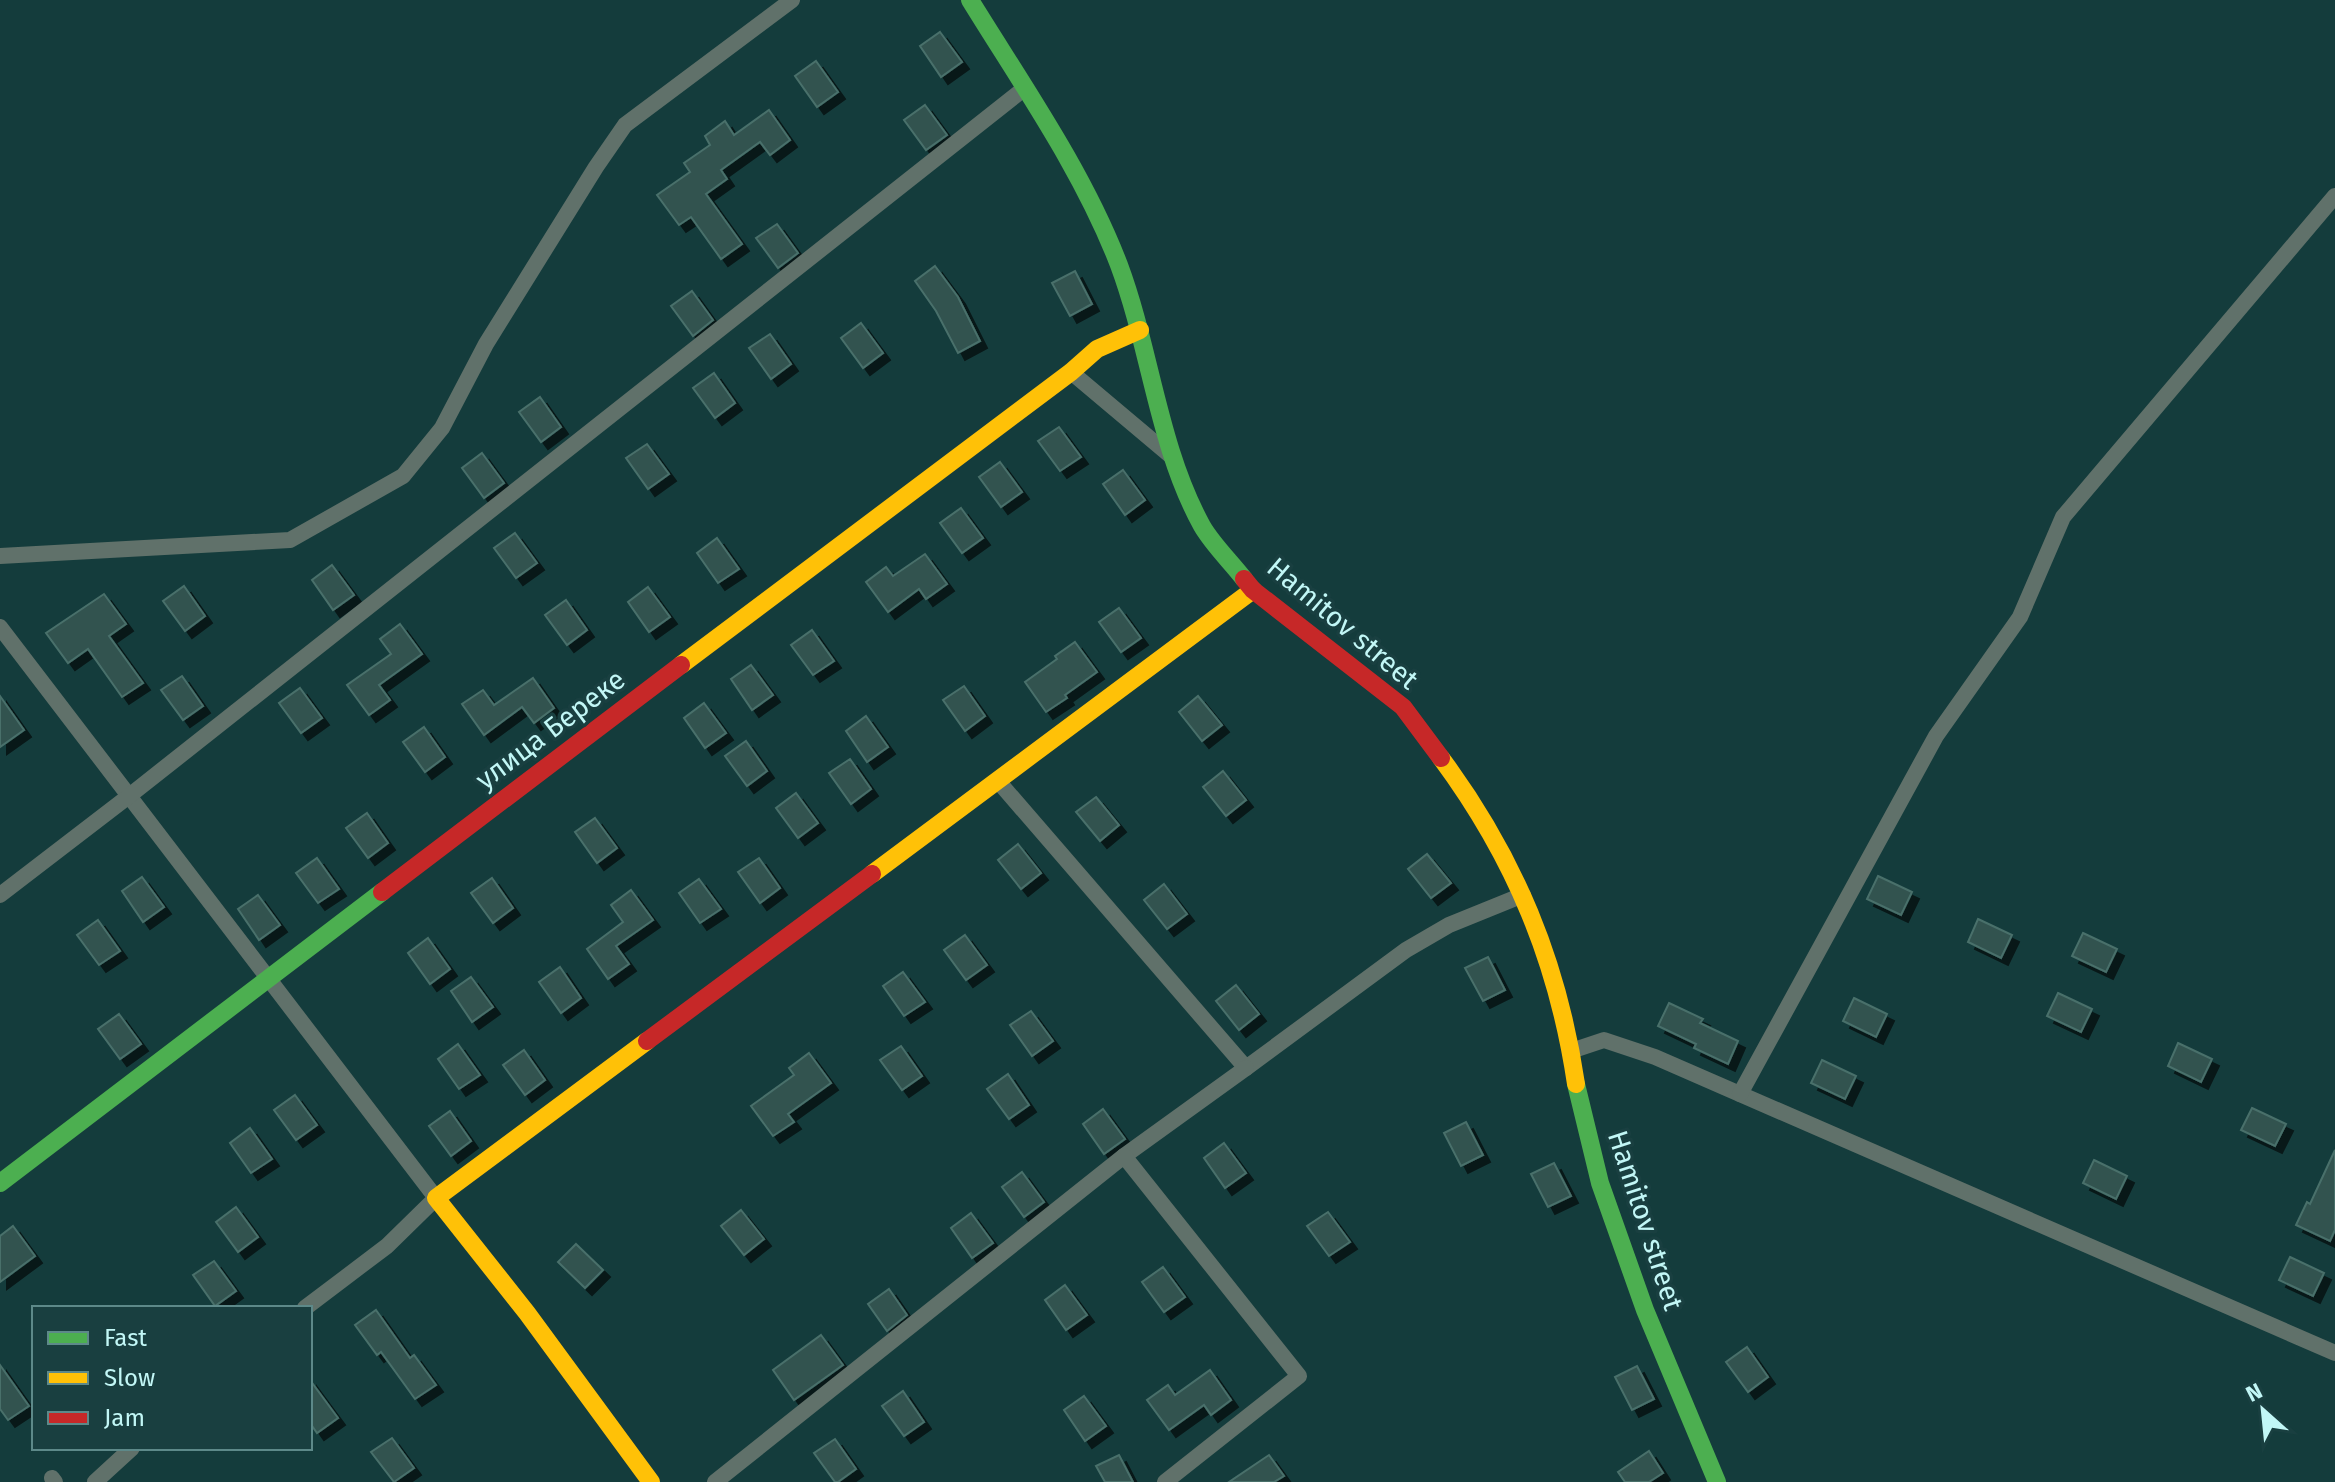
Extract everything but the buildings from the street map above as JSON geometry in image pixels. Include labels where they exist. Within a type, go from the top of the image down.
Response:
[{"type":"street","points":[[0,556],[290,540],[403,476],[442,428],[486,344],[625,125],[792,0]]},
{"type":"street","name":"Hamitov street","points":[[970,0],[1079,177],[1119,265],[1140,330],[1172,457],[1203,528],[1253,590],[1403,707],[1463,788],[1515,876],[1549,962],[1568,1028],[1578,1095],[1600,1183],[1645,1310],[1717,1482]]},
{"type":"street","points":[[0,895],[1025,88]]},
{"type":"street","points":[[1740,1094],[1936,736],[2020,617],[2063,517],[2335,196]]},
{"type":"street","name":"улица Береке","points":[[0,1183],[804,570],[1071,372],[1097,349],[1140,330]]},
{"type":"street","points":[[1071,372],[1172,457]]},
{"type":"street","points":[[308,1306],[387,1246],[436,1198],[1253,590]]},
{"type":"street","points":[[0,627],[527,1313],[651,1482]]},
{"type":"street","points":[[998,781],[1246,1068]]},
{"type":"street","points":[[715,1482],[1124,1156],[1406,950],[1449,925],[1523,895]]},
{"type":"street","points":[[1571,1051],[1604,1040],[1655,1057],[2334,1349]]},
{"type":"street","points":[[1124,1156],[1299,1376],[1165,1482]]},
{"type":"street","points":[[95,1482],[130,1450]]},
{"type":"traffic: fast","points":[[970,0],[1088,196],[1130,298],[1165,431],[1187,495],[1206,533],[1244,579]]},
{"type":"traffic: fast","points":[[0,1183],[382,892]]},
{"type":"traffic: fast","points":[[1576,1084],[1600,1183],[1645,1310],[1717,1482]]},
{"type":"traffic: slow","points":[[681,665],[1071,372],[1097,349],[1140,330]]},
{"type":"traffic: slow","points":[[872,874],[1253,590]]},
{"type":"traffic: slow","points":[[1441,758],[1491,834],[1530,913],[1558,996],[1576,1084]]},
{"type":"traffic: slow","points":[[647,1041],[436,1198],[527,1313],[651,1482]]},
{"type":"traffic: jam","points":[[1244,579],[1253,590],[1403,707],[1441,758]]},
{"type":"traffic: jam","points":[[382,892],[681,665]]},
{"type":"traffic: jam","points":[[647,1041],[872,874]]}]
